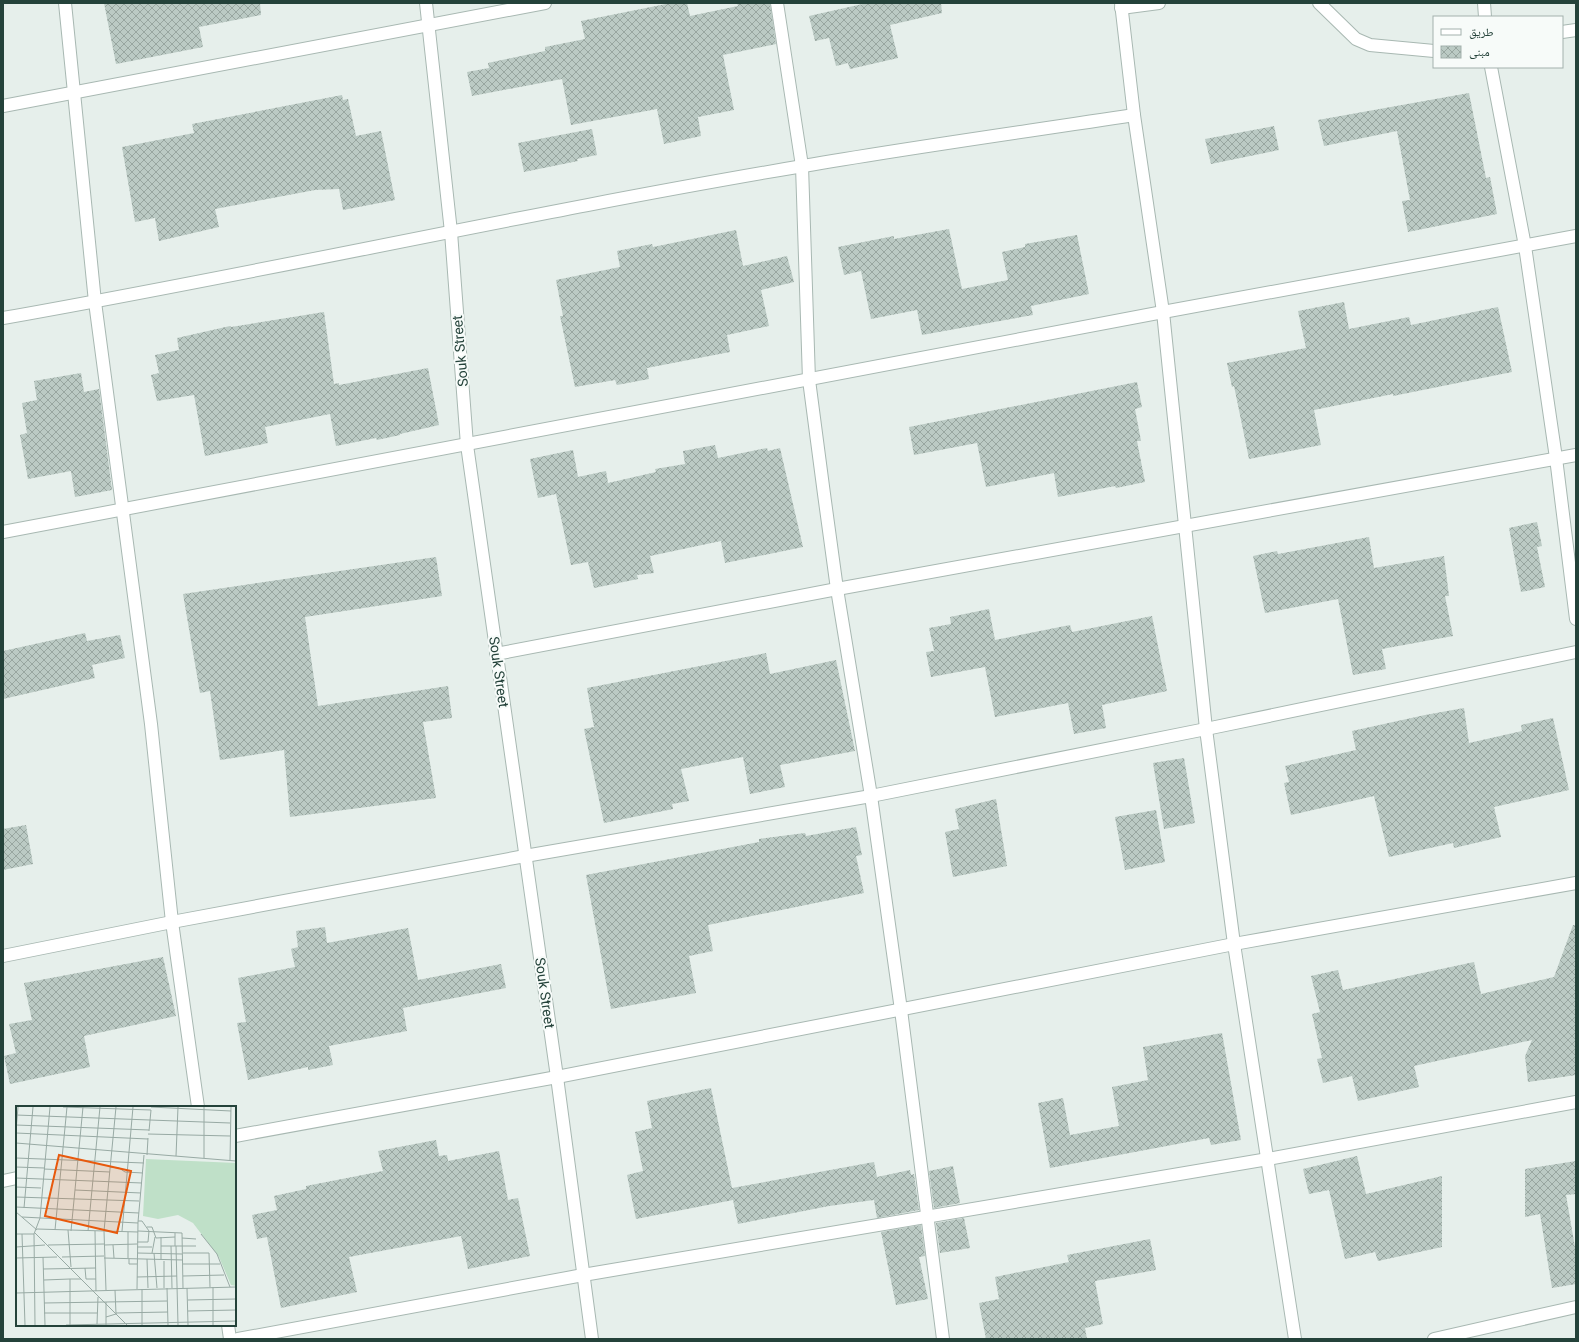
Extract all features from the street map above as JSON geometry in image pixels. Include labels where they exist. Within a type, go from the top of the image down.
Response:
[{"type":"street","points":[[65,3],[95,302],[151,724],[172,922],[198,1106]]},
{"type":"street","name":"Souk Street","points":[[426,3],[451,232],[467,445],[558,1077],[592,1339]]},
{"type":"street","points":[[3,106],[545,3]]},
{"type":"street","points":[[777,3],[802,166],[809,380],[837,589],[871,796],[901,1010],[943,1339]]},
{"type":"street","points":[[1159,3],[1121,5],[1134,115],[1163,312],[1206,729],[1234,944],[1295,1339]]},
{"type":"street","points":[[1319,3],[1356,39],[1370,45],[1433,51]]},
{"type":"street","points":[[1484,3],[1485,16]]},
{"type":"street","points":[[1563,32],[1576,30]]},
{"type":"street","points":[[1491,68],[1525,246],[1556,458],[1576,619]]},
{"type":"street","points":[[3,318],[95,302],[451,232],[802,166],[1134,115]]},
{"type":"street","points":[[3,532],[123,508],[467,445],[1163,312],[1576,236]]},
{"type":"street","points":[[496,654],[837,589],[1576,455]]},
{"type":"street","points":[[3,956],[172,922],[525,856],[871,796],[1206,729],[1576,652]]},
{"type":"street","points":[[236,1136],[558,1077],[1234,944],[1576,883]]},
{"type":"street","points":[[238,1339],[583,1275],[1268,1159],[1576,1102]]},
{"type":"street","points":[[3,1181],[16,1178]]},
{"type":"street","points":[[1434,1339],[1576,1307]]},
{"type":"street","points":[[228,1326],[230,1339]]},
{"type":"building","points":[[104,3],[260,3],[261,15],[199,27],[203,47],[116,64]]},
{"type":"building","points":[[671,3],[687,3],[690,16],[738,6],[737,3],[770,3],[776,44],[723,55],[734,110],[698,117],[701,136],[664,144],[657,109],[571,125],[562,79],[472,96],[467,72],[489,68],[488,63],[545,51],[545,47],[585,39],[581,21]]},
{"type":"building","points":[[867,3],[941,3],[942,13],[890,25],[898,58],[850,69],[848,63],[836,66],[829,38],[815,41],[809,16]]},
{"type":"building","points":[[1469,93],[1486,178],[1490,177],[1497,214],[1408,232],[1402,201],[1410,200],[1397,131],[1324,146],[1318,120]]},
{"type":"building","points":[[342,95],[343,100],[348,99],[356,136],[381,131],[395,200],[343,210],[339,189],[315,190],[215,209],[219,227],[159,241],[155,218],[135,222],[122,147],[194,133],[192,124]]},
{"type":"building","points":[[1274,126],[1279,150],[1211,164],[1205,139]]},
{"type":"building","points":[[592,129],[597,155],[577,159],[578,161],[524,172],[518,143]]},
{"type":"building","points":[[949,229],[962,289],[1008,280],[1002,252],[1025,247],[1025,244],[1077,235],[1089,294],[1031,306],[1033,315],[922,335],[917,310],[871,319],[861,271],[844,275],[838,247],[894,236],[894,239]]},
{"type":"building","points":[[736,230],[743,266],[787,256],[794,282],[761,290],[769,326],[727,335],[730,352],[647,368],[649,379],[617,385],[615,380],[575,387],[560,316],[563,316],[556,280],[620,267],[617,251],[652,244],[653,247]]},
{"type":"building","points":[[1344,302],[1349,329],[1409,317],[1411,325],[1498,307],[1512,372],[1314,410],[1321,445],[1249,459],[1234,386],[1232,387],[1227,363],[1306,348],[1298,311]]},
{"type":"building","points":[[324,312],[334,384],[339,383],[339,385],[428,368],[439,425],[377,440],[376,438],[336,446],[330,414],[265,427],[268,443],[205,456],[194,395],[157,401],[151,375],[159,373],[155,355],[179,350],[177,338],[230,326]]},
{"type":"building","points":[[81,373],[84,392],[99,389],[112,490],[75,497],[71,471],[28,479],[20,435],[27,433],[22,403],[37,400],[34,381]]},
{"type":"building","points":[[1137,382],[1142,407],[1135,409],[1141,441],[1137,441],[1145,482],[1058,497],[1054,473],[986,487],[977,443],[914,455],[909,427]]},
{"type":"building","points":[[715,445],[718,458],[767,448],[768,451],[780,448],[803,547],[725,563],[721,541],[650,556],[654,573],[637,575],[638,579],[594,588],[588,562],[571,565],[556,494],[538,498],[530,459],[573,450],[578,477],[606,471],[608,483],[656,472],[655,469],[685,464],[683,451]]},
{"type":"building","points":[[1537,522],[1542,546],[1537,547],[1545,587],[1521,592],[1509,528]]},
{"type":"building","points":[[1369,537],[1374,568],[1444,556],[1449,596],[1445,596],[1453,636],[1382,649],[1386,669],[1353,675],[1338,599],[1265,613],[1253,556],[1277,551],[1278,554]]},
{"type":"building","points":[[436,557],[442,596],[305,617],[318,706],[448,686],[452,718],[423,722],[436,798],[290,817],[284,750],[220,760],[210,691],[200,693],[183,594]]},
{"type":"building","points":[[989,609],[995,640],[1070,625],[1072,632],[1152,616],[1167,691],[1102,705],[1106,728],[1074,734],[1068,703],[995,717],[985,667],[931,677],[926,652],[934,651],[929,628],[951,624],[950,617]]},
{"type":"building","points":[[85,633],[87,641],[120,635],[125,658],[92,665],[95,678],[3,699],[3,651]]},
{"type":"building","points":[[766,653],[770,674],[836,660],[855,751],[780,765],[785,787],[750,794],[743,757],[681,769],[689,801],[672,804],[673,809],[604,823],[584,729],[594,727],[587,688]]},
{"type":"building","points":[[1464,708],[1469,743],[1522,731],[1521,725],[1553,718],[1569,790],[1494,807],[1501,837],[1454,848],[1453,843],[1389,857],[1374,796],[1291,815],[1284,783],[1289,782],[1285,766],[1356,750],[1352,731]]},
{"type":"building","points":[[1184,758],[1195,823],[1164,829],[1153,763]]},
{"type":"building","points":[[996,799],[1007,866],[953,877],[945,832],[959,829],[955,809]]},
{"type":"building","points":[[1156,810],[1165,862],[1125,870],[1115,817]]},
{"type":"building","points":[[26,825],[33,864],[3,870],[3,829]]},
{"type":"building","points":[[856,827],[862,855],[856,856],[864,893],[708,925],[713,951],[689,956],[696,993],[611,1009],[586,875],[759,842],[759,839],[805,833],[806,836]]},
{"type":"building","points":[[1573,925],[1576,925],[1576,1075],[1528,1082],[1525,1056],[1532,1040],[1414,1066],[1419,1087],[1358,1101],[1352,1076],[1323,1083],[1317,1059],[1322,1058],[1312,1014],[1320,1012],[1311,976],[1338,970],[1343,990],[1474,962],[1481,994],[1554,977]]},
{"type":"building","points":[[325,927],[327,943],[408,928],[418,980],[501,964],[506,988],[403,1008],[407,1031],[329,1046],[333,1065],[308,1070],[308,1067],[248,1080],[237,1023],[246,1022],[238,978],[295,967],[291,949],[298,947],[296,931]]},
{"type":"building","points":[[163,957],[176,1016],[84,1036],[90,1067],[10,1084],[4,1056],[16,1053],[9,1024],[32,1020],[24,983]]},
{"type":"building","points":[[1222,1033],[1241,1140],[1211,1145],[1209,1138],[1050,1168],[1038,1103],[1063,1098],[1070,1135],[1119,1126],[1112,1087],[1148,1080],[1143,1047]]},
{"type":"building","points":[[711,1088],[732,1188],[874,1162],[877,1177],[910,1170],[911,1175],[914,1174],[919,1210],[877,1218],[874,1200],[829,1206],[738,1224],[733,1200],[636,1219],[627,1175],[643,1171],[635,1132],[652,1128],[647,1101]]},
{"type":"building","points":[[436,1140],[439,1156],[447,1155],[448,1161],[499,1151],[508,1200],[518,1198],[530,1256],[468,1269],[461,1236],[349,1257],[357,1292],[281,1308],[267,1237],[257,1239],[252,1215],[277,1210],[274,1196],[306,1189],[306,1186],[383,1171],[378,1151]]},
{"type":"building","points":[[1357,1156],[1366,1194],[1442,1176],[1442,1247],[1378,1261],[1375,1252],[1345,1259],[1329,1190],[1309,1194],[1303,1169]]},
{"type":"building","points":[[1576,1161],[1576,1194],[1566,1195],[1576,1253],[1576,1284],[1552,1288],[1540,1214],[1525,1217],[1525,1169]]},
{"type":"building","points":[[953,1166],[960,1203],[934,1208],[929,1171]]},
{"type":"building","points":[[964,1218],[970,1248],[940,1253],[936,1223]]},
{"type":"building","points":[[921,1225],[925,1256],[919,1257],[928,1299],[896,1305],[881,1232]]},
{"type":"building","points":[[1150,1239],[1156,1270],[1095,1281],[1103,1324],[1085,1328],[1087,1339],[986,1339],[979,1303],[999,1299],[995,1277],[1069,1262],[1067,1255]]}]
